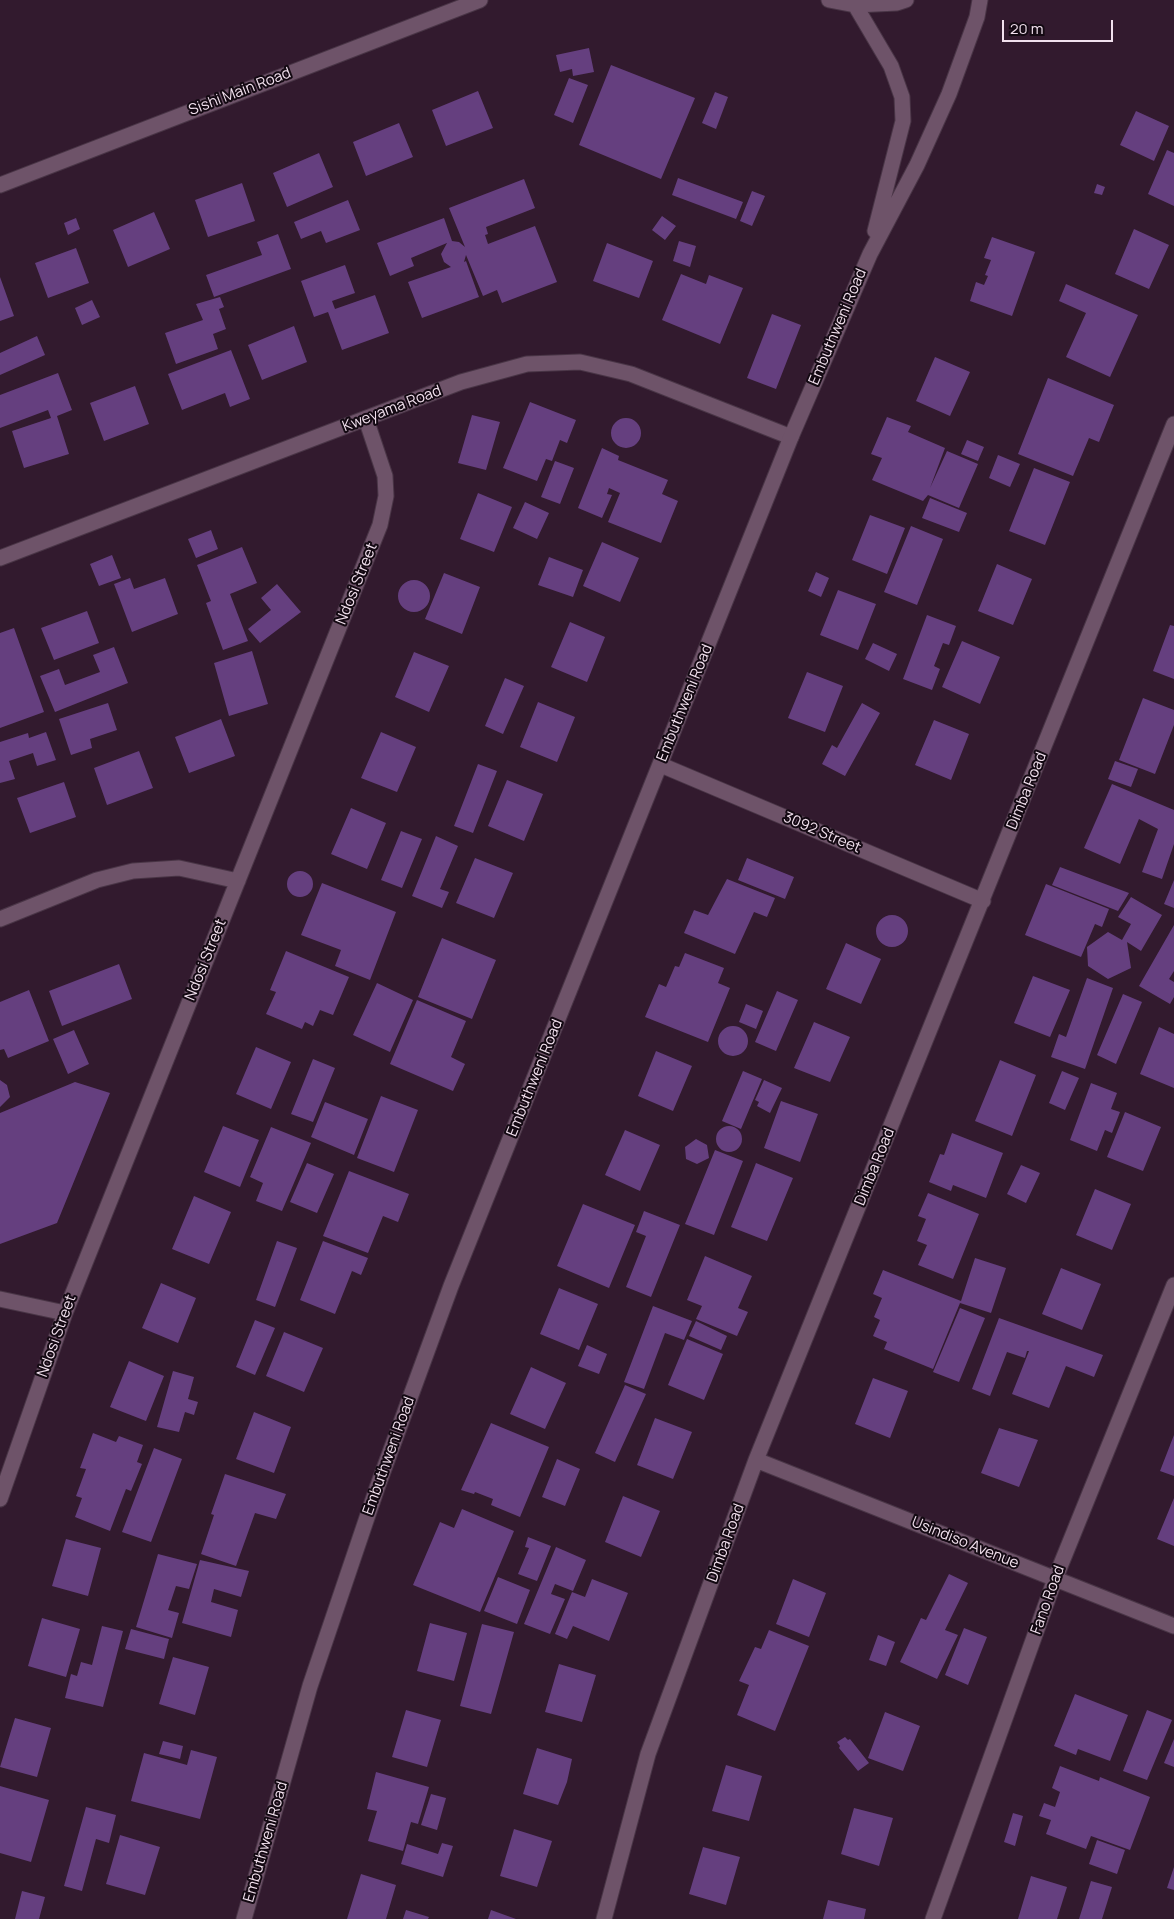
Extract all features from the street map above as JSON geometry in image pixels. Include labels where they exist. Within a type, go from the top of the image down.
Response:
[{"type":"street","name":"Sishi Main Road","points":[[0,185],[480,0]]},
{"type":"street","points":[[829,0],[855,5],[897,3],[906,0]]},
{"type":"street","name":"Embuthweni Road","points":[[244,1919],[310,1686],[377,1488],[451,1286],[791,437],[870,254],[917,165],[949,94],[977,18],[980,0]]},
{"type":"street","name":"Embuthweni Road","points":[[855,5],[891,66],[902,97],[902,121],[870,254]]},
{"type":"street","name":"Kweyama Road","points":[[0,558],[461,382],[527,364],[580,362],[631,374],[791,437]]},
{"type":"street","name":"Ndosi Street","points":[[0,1499],[65,1313],[380,525],[386,496],[385,476],[366,419]]},
{"type":"street","name":"Dimba Road","points":[[604,1919],[648,1754],[756,1460],[1174,424]]},
{"type":"street","name":"3092 Street","points":[[661,765],[983,901]]},
{"type":"street","points":[[0,919],[96,880],[133,871],[179,868],[238,881]]},
{"type":"street","name":"Fano Road","points":[[934,1919],[1055,1579],[1174,1285]]},
{"type":"street","points":[[0,1299],[65,1313]]},
{"type":"street","name":"Usindiso Avenue","points":[[756,1460],[1174,1626]]},
{"type":"building","points":[[589,48],[594,72],[573,76],[572,69],[560,72],[556,55]]},
{"type":"building","points":[[611,65],[695,98],[661,179],[579,145]]},
{"type":"building","points":[[569,78],[588,85],[573,123],[554,115]]},
{"type":"building","points":[[478,91],[493,128],[446,146],[432,110]]},
{"type":"building","points":[[715,92],[728,97],[716,129],[702,123]]},
{"type":"building","points":[[1136,111],[1169,126],[1154,161],[1120,145]]},
{"type":"building","points":[[399,123],[413,157],[366,176],[353,142]]},
{"type":"building","points":[[1167,150],[1174,153],[1174,206],[1148,194]]},
{"type":"building","points":[[319,153],[333,187],[287,207],[273,173]]},
{"type":"building","points":[[678,178],[743,202],[736,219],[672,195]]},
{"type":"building","points":[[524,179],[535,208],[486,227],[488,234],[485,235],[488,244],[535,226],[557,282],[502,303],[497,290],[483,296],[466,255],[464,262],[466,261],[479,297],[422,318],[408,282],[451,267],[444,262],[441,254],[447,243],[411,258],[414,266],[390,276],[377,243],[444,218],[452,241],[459,242],[465,247],[449,208]]},
{"type":"building","points":[[242,183],[255,221],[208,237],[195,200]]},
{"type":"building","points":[[1097,184],[1105,187],[1102,195],[1094,193]]},
{"type":"building","points":[[752,191],[765,196],[752,226],[740,221]]},
{"type":"building","points":[[348,200],[360,230],[326,243],[321,231],[301,239],[294,222]]},
{"type":"building","points":[[154,212],[170,249],[128,267],[113,230]]},
{"type":"building","points":[[662,216],[676,226],[665,240],[652,230]]},
{"type":"building","points":[[76,218],[80,229],[68,235],[64,223]]},
{"type":"building","points":[[1134,229],[1169,245],[1149,289],[1115,274]]},
{"type":"building","points":[[278,234],[291,269],[214,297],[206,275],[262,255],[257,242]]},
{"type":"building","points":[[992,237],[1035,252],[1012,316],[970,301],[976,282],[984,285],[988,276],[985,275],[991,260],[984,258]]},
{"type":"building","points":[[679,241],[696,246],[690,267],[673,261]]},
{"type":"building","points":[[607,243],[653,261],[639,298],[593,281]]},
{"type":"building","points":[[76,248],[89,283],[48,298],[35,263]]},
{"type":"building","points":[[345,265],[355,293],[332,301],[335,309],[375,295],[389,333],[342,350],[328,312],[314,317],[301,281]]},
{"type":"building","points":[[681,274],[706,284],[709,275],[743,288],[720,344],[662,320]]},
{"type":"building","points":[[0,277],[14,316],[0,321]]},
{"type":"building","points":[[1066,284],[1138,315],[1110,377],[1066,357],[1086,313],[1059,301]]},
{"type":"building","points":[[220,297],[224,307],[219,309],[226,329],[213,334],[218,349],[176,364],[165,333],[203,320],[196,304]]},
{"type":"building","points":[[92,300],[100,317],[82,325],[75,308]]},
{"type":"building","points":[[772,314],[801,325],[776,389],[747,378]]},
{"type":"building","points":[[294,326],[307,362],[262,380],[248,345]]},
{"type":"building","points":[[37,336],[45,355],[0,375],[0,353]]},
{"type":"building","points":[[231,350],[250,399],[230,407],[225,393],[182,410],[168,374]]},
{"type":"building","points":[[935,357],[970,372],[950,416],[916,401]]},
{"type":"building","points":[[58,373],[72,410],[57,416],[69,454],[24,468],[12,431],[51,418],[48,410],[0,428],[0,395]]},
{"type":"building","points":[[1048,378],[1114,405],[1099,442],[1089,438],[1073,476],[1018,454]]},
{"type":"building","points":[[135,386],[149,424],[104,441],[90,403]]},
{"type":"building","points":[[530,402],[576,420],[567,443],[560,440],[552,461],[546,459],[537,481],[503,468]]},
{"type":"building","points":[[472,415],[500,422],[486,470],[458,463]]},
{"type":"building","points":[[887,417],[911,426],[908,432],[945,448],[930,488],[947,451],[978,464],[959,508],[928,495],[923,501],[872,480],[882,458],[871,454]]},
{"type":"building","points":[[626,418],[632,419],[640,427],[640,439],[632,447],[626,448],[620,447],[612,439],[611,433],[612,427],[620,419]]},
{"type":"building","points":[[967,440],[984,447],[978,461],[961,454]]},
{"type":"building","points":[[602,448],[619,456],[618,460],[668,480],[662,494],[678,501],[661,543],[608,522],[620,493],[609,488],[607,494],[612,495],[602,518],[578,508]]},
{"type":"building","points":[[998,455],[1020,464],[1010,487],[989,478]]},
{"type":"building","points":[[555,461],[574,468],[560,504],[541,497]]},
{"type":"building","points":[[1034,468],[1070,482],[1045,545],[1009,531]]},
{"type":"building","points":[[478,493],[512,507],[494,552],[460,539]]},
{"type":"building","points":[[930,498],[967,513],[959,532],[922,518]]},
{"type":"building","points":[[525,502],[549,513],[537,539],[513,528]]},
{"type":"building","points":[[870,515],[905,528],[887,574],[852,560]]},
{"type":"building","points":[[911,526],[943,539],[917,605],[884,592]]},
{"type":"building","points":[[211,530],[218,549],[196,558],[188,539]]},
{"type":"building","points":[[602,542],[639,558],[620,602],[583,586]]},
{"type":"building","points":[[242,547],[257,583],[230,594],[248,641],[223,650],[206,603],[211,601],[197,565]]},
{"type":"building","points":[[112,555],[121,578],[99,586],[90,564]]},
{"type":"building","points":[[549,557],[583,570],[573,597],[538,585]]},
{"type":"building","points":[[997,564],[1032,579],[1013,625],[978,611]]},
{"type":"building","points":[[816,572],[829,578],[821,597],[808,591]]},
{"type":"building","points":[[444,573],[480,587],[462,634],[425,619]]},
{"type":"building","points":[[130,578],[134,589],[165,578],[178,614],[132,632],[114,584]]},
{"type":"building","points":[[414,580],[426,584],[430,596],[426,608],[414,612],[402,608],[398,596],[402,584]]},
{"type":"building","points":[[277,584],[301,612],[260,643],[248,629],[271,610],[261,598]]},
{"type":"building","points":[[838,590],[876,604],[858,650],[820,635]]},
{"type":"building","points":[[87,611],[99,643],[54,660],[41,628]]},
{"type":"building","points":[[927,615],[956,626],[949,645],[943,643],[934,666],[940,669],[932,690],[903,679]]},
{"type":"building","points":[[570,622],[605,637],[587,682],[551,667]]},
{"type":"building","points":[[1170,625],[1174,626],[1174,679],[1153,671]]},
{"type":"building","points":[[14,628],[44,712],[0,728],[0,633]]},
{"type":"building","points":[[962,641],[1000,657],[980,704],[942,687]]},
{"type":"building","points":[[873,643],[897,654],[889,671],[865,659]]},
{"type":"building","points":[[114,647],[128,683],[55,712],[40,676],[59,669],[65,685],[100,672],[93,655]]},
{"type":"building","points":[[252,651],[268,704],[229,716],[214,663]]},
{"type":"building","points":[[414,652],[449,666],[429,712],[395,697]]},
{"type":"building","points":[[807,672],[843,686],[825,732],[788,718]]},
{"type":"building","points":[[505,678],[524,686],[503,734],[485,726]]},
{"type":"building","points":[[1143,698],[1174,710],[1174,725],[1155,774],[1119,760]]},
{"type":"building","points":[[538,702],[575,717],[557,762],[520,747]]},
{"type":"building","points":[[108,703],[117,730],[90,739],[92,748],[71,755],[59,719]]},
{"type":"building","points":[[862,703],[880,713],[845,776],[822,764],[832,745],[837,748]]},
{"type":"building","points":[[221,719],[235,756],[189,773],[175,737]]},
{"type":"building","points":[[934,720],[969,734],[951,780],[915,765]]},
{"type":"building","points":[[46,732],[56,760],[37,766],[33,753],[9,761],[15,779],[0,783],[0,742],[28,733],[29,738]]},
{"type":"building","points":[[381,732],[416,747],[397,792],[361,778]]},
{"type":"building","points":[[139,751],[153,788],[107,805],[94,768]]},
{"type":"building","points":[[1115,761],[1138,769],[1131,787],[1108,779]]},
{"type":"building","points":[[478,764],[497,771],[473,833],[454,826]]},
{"type":"building","points":[[507,780],[543,794],[524,841],[488,826]]},
{"type":"building","points":[[64,782],[76,817],[30,833],[17,798]]},
{"type":"building","points":[[1112,784],[1174,810],[1174,844],[1162,879],[1142,872],[1158,829],[1139,819],[1120,864],[1084,848]]},
{"type":"building","points":[[351,808],[386,823],[367,869],[331,854]]},
{"type":"building","points":[[401,831],[422,839],[402,888],[381,880]]},
{"type":"building","points":[[436,836],[458,846],[440,889],[449,892],[442,908],[412,896]]},
{"type":"building","points":[[475,858],[513,873],[494,918],[456,903]]},
{"type":"building","points":[[747,858],[794,877],[785,899],[738,880]]},
{"type":"building","points":[[1060,867],[1129,893],[1118,911],[1052,885]]},
{"type":"building","points":[[300,871],[309,875],[313,884],[309,893],[300,897],[291,893],[287,884],[291,875]]},
{"type":"building","points":[[727,879],[775,898],[767,917],[754,912],[735,954],[684,933],[694,910],[708,915]]},
{"type":"building","points":[[1174,880],[1174,908],[1164,904]]},
{"type":"building","points":[[322,883],[396,912],[370,980],[335,966],[341,950],[301,935]]},
{"type":"building","points":[[1046,884],[1109,909],[1102,927],[1095,924],[1081,957],[1025,935]]},
{"type":"building","points":[[1131,897],[1162,915],[1141,951],[1127,942],[1131,968],[1108,979],[1088,966],[1087,947],[1108,932],[1122,940],[1131,924],[1118,917]]},
{"type":"building","points":[[892,915],[898,916],[903,920],[907,925],[907,937],[903,942],[898,946],[892,947],[886,946],[881,942],[877,937],[876,931],[877,925],[881,920],[886,916]]},
{"type":"building","points":[[1174,925],[1174,971],[1169,979],[1174,982],[1174,997],[1170,1004],[1139,986]]},
{"type":"building","points":[[442,938],[496,960],[472,1019],[418,997]]},
{"type":"building","points":[[846,943],[881,959],[861,1004],[826,989]]},
{"type":"building","points":[[286,951],[349,977],[333,1015],[320,1010],[313,1026],[305,1022],[302,1029],[266,1014],[276,992],[270,990]]},
{"type":"building","points":[[685,953],[724,968],[718,983],[730,988],[708,1042],[645,1017],[659,984],[666,987],[675,966],[679,967]]},
{"type":"building","points":[[119,964],[132,999],[62,1026],[49,991]]},
{"type":"building","points":[[1033,976],[1070,990],[1050,1037],[1014,1023]]},
{"type":"building","points":[[1087,978],[1113,988],[1085,1069],[1051,1057],[1059,1034],[1066,1037]]},
{"type":"building","points":[[377,983],[413,1000],[390,1052],[353,1035]]},
{"type":"building","points":[[29,990],[49,1041],[8,1058],[4,1049],[0,1050],[0,1002]]},
{"type":"building","points":[[777,991],[798,1000],[776,1051],[755,1042]]},
{"type":"building","points":[[1123,994],[1142,1002],[1116,1064],[1097,1055]]},
{"type":"building","points":[[417,1000],[466,1021],[451,1057],[465,1064],[453,1091],[390,1064]]},
{"type":"building","points":[[746,1004],[763,1011],[756,1029],[739,1022]]},
{"type":"building","points":[[814,1022],[850,1037],[830,1082],[794,1068]]},
{"type":"building","points":[[733,1026],[739,1027],[747,1035],[747,1047],[739,1055],[733,1056],[727,1055],[719,1047],[718,1041],[719,1035],[727,1027]]},
{"type":"building","points":[[1159,1027],[1174,1034],[1174,1088],[1140,1074]]},
{"type":"building","points":[[74,1030],[89,1064],[68,1074],[53,1039]]},
{"type":"building","points":[[256,1047],[291,1062],[271,1109],[236,1094]]},
{"type":"building","points":[[656,1051],[692,1066],[673,1111],[638,1096]]},
{"type":"building","points":[[313,1059],[335,1068],[313,1122],[291,1114]]},
{"type":"building","points":[[1000,1060],[1036,1075],[1012,1136],[975,1121]]},
{"type":"building","points":[[743,1071],[762,1079],[741,1129],[722,1121]]},
{"type":"building","points":[[1062,1071],[1079,1078],[1065,1110],[1049,1103]]},
{"type":"building","points":[[0,1080],[7,1085],[10,1097],[0,1107]]},
{"type":"building","points":[[764,1080],[782,1088],[770,1113],[757,1106],[759,1102],[755,1100]]},
{"type":"building","points":[[75,1082],[110,1093],[57,1223],[0,1244],[0,1113]]},
{"type":"building","points":[[1091,1083],[1117,1093],[1111,1109],[1120,1112],[1112,1133],[1105,1130],[1097,1151],[1070,1140]]},
{"type":"building","points":[[381,1096],[418,1110],[394,1172],[357,1158]]},
{"type":"building","points":[[781,1101],[818,1114],[800,1162],[764,1148]]},
{"type":"building","points":[[325,1102],[368,1119],[354,1155],[311,1137]]},
{"type":"building","points":[[1125,1112],[1161,1127],[1143,1171],[1107,1157]]},
{"type":"building","points":[[223,1126],[259,1140],[240,1187],[204,1172]]},
{"type":"building","points":[[729,1126],[738,1130],[742,1139],[738,1148],[729,1152],[720,1148],[716,1139],[720,1130]]},
{"type":"building","points":[[271,1127],[311,1143],[282,1211],[256,1201],[263,1183],[250,1177]]},
{"type":"building","points":[[625,1130],[660,1145],[640,1191],[605,1175]]},
{"type":"building","points":[[952,1133],[1003,1153],[986,1198],[953,1185],[951,1191],[929,1182],[940,1154],[944,1155]]},
{"type":"building","points":[[696,1139],[707,1145],[709,1158],[697,1164],[686,1159],[685,1147]]},
{"type":"building","points":[[715,1150],[743,1161],[714,1235],[685,1224]]},
{"type":"building","points":[[307,1163],[334,1174],[317,1213],[290,1202]]},
{"type":"building","points":[[756,1163],[793,1178],[767,1241],[731,1227]]},
{"type":"building","points":[[1021,1165],[1040,1173],[1026,1203],[1007,1194]]},
{"type":"building","points":[[349,1171],[409,1194],[398,1222],[383,1216],[368,1253],[323,1236]]},
{"type":"building","points":[[1095,1189],[1131,1204],[1112,1250],[1076,1235]]},
{"type":"building","points":[[928,1193],[979,1214],[953,1279],[918,1265],[927,1245],[917,1241],[926,1219],[918,1216]]},
{"type":"building","points":[[194,1196],[231,1212],[209,1264],[172,1249]]},
{"type":"building","points":[[583,1204],[635,1225],[609,1288],[557,1266]]},
{"type":"building","points":[[644,1211],[680,1225],[651,1297],[626,1287],[646,1236],[636,1232]]},
{"type":"building","points":[[277,1241],[297,1248],[275,1307],[256,1300]]},
{"type":"building","points":[[323,1241],[368,1258],[361,1275],[352,1271],[335,1314],[300,1300]]},
{"type":"building","points":[[705,1256],[752,1276],[738,1308],[748,1312],[737,1336],[696,1319],[702,1306],[687,1300]]},
{"type":"building","points":[[975,1258],[1006,1268],[991,1313],[960,1303],[933,1369],[884,1349],[887,1342],[873,1336],[880,1320],[874,1317],[882,1298],[873,1294],[883,1270],[961,1301]]},
{"type":"building","points":[[1061,1268],[1101,1284],[1082,1330],[1042,1314]]},
{"type":"building","points":[[161,1283],[196,1298],[178,1343],[142,1328]]},
{"type":"building","points":[[559,1288],[598,1304],[579,1350],[540,1334]]},
{"type":"building","points":[[653,1306],[692,1321],[684,1340],[665,1333],[644,1389],[624,1382]]},
{"type":"building","points":[[960,1308],[985,1318],[959,1382],[933,1372]]},
{"type":"building","points":[[999,1318],[1103,1355],[1094,1377],[1066,1366],[1049,1408],[1012,1394],[1029,1351],[1027,1351],[1025,1358],[1007,1352],[990,1396],[972,1389]]},
{"type":"building","points":[[255,1320],[275,1328],[255,1375],[236,1367]]},
{"type":"building","points":[[696,1321],[727,1336],[721,1350],[689,1336]]},
{"type":"building","points":[[284,1332],[323,1348],[304,1392],[266,1376]]},
{"type":"building","points":[[687,1339],[723,1354],[704,1400],[668,1385]]},
{"type":"building","points":[[587,1345],[607,1354],[599,1374],[578,1366]]},
{"type":"building","points":[[129,1361],[164,1376],[146,1421],[110,1407]]},
{"type":"building","points":[[531,1367],[566,1383],[545,1429],[510,1414]]},
{"type":"building","points":[[173,1371],[194,1377],[188,1399],[198,1402],[194,1415],[185,1412],[179,1432],[157,1427]]},
{"type":"building","points":[[873,1378],[908,1391],[890,1438],[855,1424]]},
{"type":"building","points":[[625,1385],[646,1394],[615,1462],[595,1453]]},
{"type":"building","points":[[254,1412],[291,1427],[274,1473],[236,1459]]},
{"type":"building","points":[[655,1418],[692,1432],[673,1479],[637,1465]]},
{"type":"building","points":[[491,1423],[549,1447],[520,1517],[491,1505],[493,1499],[475,1492],[474,1494],[461,1490]]},
{"type":"building","points":[[999,1428],[1038,1440],[1019,1487],[981,1473]]},
{"type":"building","points":[[93,1433],[116,1442],[119,1436],[143,1445],[137,1462],[142,1464],[131,1491],[126,1489],[110,1531],[75,1517],[82,1498],[76,1496],[86,1469],[80,1468]]},
{"type":"building","points":[[1174,1435],[1174,1476],[1160,1471]]},
{"type":"building","points":[[154,1448],[182,1459],[151,1542],[122,1532]]},
{"type":"building","points":[[557,1459],[580,1469],[565,1506],[542,1497]]},
{"type":"building","points":[[225,1474],[286,1494],[276,1519],[255,1513],[236,1566],[201,1554],[214,1515],[211,1514]]},
{"type":"building","points":[[623,1496],[660,1511],[641,1557],[605,1542]]},
{"type":"building","points":[[1174,1498],[1174,1546],[1157,1539]]},
{"type":"building","points":[[462,1509],[514,1531],[480,1612],[413,1585],[440,1522],[454,1528]]},
{"type":"building","points":[[528,1537],[551,1546],[537,1581],[518,1574],[529,1548],[525,1547]]},
{"type":"building","points":[[66,1539],[101,1548],[88,1596],[52,1586]]},
{"type":"building","points":[[556,1547],[586,1560],[573,1591],[555,1584],[551,1594],[565,1599],[550,1634],[524,1624]]},
{"type":"building","points":[[158,1554],[197,1564],[189,1589],[176,1586],[168,1610],[179,1613],[172,1638],[136,1627]]},
{"type":"building","points":[[200,1560],[249,1571],[241,1597],[214,1589],[211,1602],[238,1610],[231,1637],[182,1623]]},
{"type":"building","points":[[949,1574],[968,1583],[945,1630],[958,1635],[937,1679],[900,1662],[921,1618],[926,1620]]},
{"type":"building","points":[[498,1577],[530,1590],[517,1624],[484,1611]]},
{"type":"building","points":[[592,1579],[628,1593],[609,1641],[573,1626],[567,1639],[555,1634],[572,1592],[585,1597]]},
{"type":"building","points":[[793,1579],[826,1593],[809,1637],[776,1624]]},
{"type":"building","points":[[42,1618],[80,1629],[66,1677],[28,1666]]},
{"type":"building","points":[[430,1623],[467,1633],[454,1681],[417,1671]]},
{"type":"building","points":[[482,1624],[514,1632],[491,1714],[460,1706]]},
{"type":"building","points":[[102,1626],[123,1631],[103,1707],[65,1698],[71,1674],[77,1676],[81,1662],[92,1665]]},
{"type":"building","points":[[964,1628],[987,1637],[968,1685],[945,1675]]},
{"type":"building","points":[[131,1629],[169,1639],[164,1659],[125,1649]]},
{"type":"building","points":[[769,1630],[809,1646],[775,1731],[737,1715],[749,1685],[739,1681],[755,1647],[761,1649]]},
{"type":"building","points":[[878,1635],[895,1642],[886,1666],[869,1660]]},
{"type":"building","points":[[173,1657],[209,1667],[195,1715],[159,1704]]},
{"type":"building","points":[[559,1664],[596,1675],[582,1722],[545,1712]]},
{"type":"building","points":[[1075,1694],[1128,1715],[1110,1761],[1078,1749],[1076,1755],[1054,1746]]},
{"type":"building","points":[[406,1710],[441,1720],[427,1767],[392,1757]]},
{"type":"building","points":[[1147,1710],[1172,1720],[1147,1780],[1123,1771]]},
{"type":"building","points":[[885,1712],[920,1726],[903,1771],[868,1758]]},
{"type":"building","points":[[15,1718],[51,1728],[37,1777],[0,1767]]},
{"type":"building","points":[[845,1737],[848,1740],[850,1739],[869,1763],[858,1771],[839,1748],[840,1746],[837,1742]]},
{"type":"building","points":[[1174,1739],[1174,1767],[1164,1763]]},
{"type":"building","points":[[163,1741],[183,1746],[180,1759],[159,1754]]},
{"type":"building","points":[[537,1748],[572,1759],[567,1782],[558,1805],[523,1794]]},
{"type":"building","points":[[191,1750],[217,1757],[200,1819],[131,1801],[144,1753],[187,1765]]},
{"type":"building","points":[[726,1765],[762,1776],[749,1821],[712,1811]]},
{"type":"building","points":[[1060,1766],[1099,1781],[1100,1777],[1150,1797],[1130,1850],[1091,1836],[1086,1849],[1046,1834],[1051,1820],[1039,1816],[1044,1803],[1055,1807],[1060,1792],[1052,1788]]},
{"type":"building","points":[[376,1772],[429,1787],[418,1824],[411,1822],[403,1851],[368,1841],[377,1811],[367,1809]]},
{"type":"building","points":[[0,1786],[49,1800],[31,1862],[0,1853]]},
{"type":"building","points":[[431,1794],[446,1798],[437,1830],[421,1825]]},
{"type":"building","points":[[86,1807],[116,1815],[109,1843],[96,1839],[82,1891],[64,1886]]},
{"type":"building","points":[[854,1808],[893,1818],[879,1866],[841,1854]]},
{"type":"building","points":[[1013,1813],[1023,1816],[1015,1846],[1004,1842]]},
{"type":"building","points":[[514,1829],[552,1841],[537,1887],[500,1876]]},
{"type":"building","points":[[120,1835],[160,1847],[145,1895],[106,1884]]},
{"type":"building","points":[[1097,1840],[1125,1850],[1117,1874],[1089,1864]]},
{"type":"building","points":[[442,1843],[453,1846],[443,1877],[401,1864],[407,1844],[438,1854]]},
{"type":"building","points":[[703,1847],[740,1857],[726,1905],[689,1894]]},
{"type":"building","points":[[1174,1867],[1174,1890],[1167,1888]]},
{"type":"building","points":[[361,1874],[396,1885],[386,1919],[347,1919]]},
{"type":"building","points":[[1031,1876],[1067,1887],[1057,1919],[1018,1919]]},
{"type":"building","points":[[1091,1881],[1112,1887],[1102,1919],[1079,1919]]},
{"type":"building","points":[[22,1891],[45,1897],[39,1919],[15,1919]]},
{"type":"building","points":[[828,1900],[866,1909],[864,1919],[823,1919]]},
{"type":"building","points":[[406,1910],[429,1917],[428,1919],[403,1919]]},
{"type":"building","points":[[491,1910],[516,1919],[488,1919]]}]
